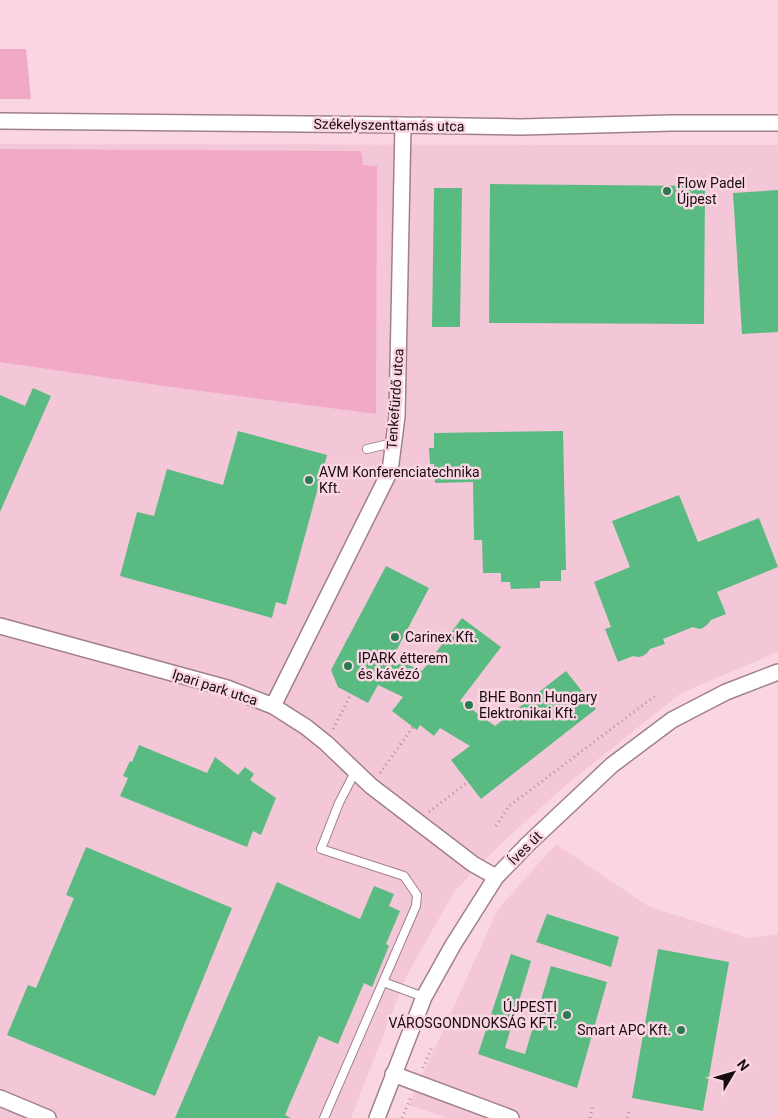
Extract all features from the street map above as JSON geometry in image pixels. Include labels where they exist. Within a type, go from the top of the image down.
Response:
[{"type":"street","name":"Székelyszenttamás utca","points":[[0,121],[521,127],[672,123],[778,124]]},
{"type":"street","name":"Tenkefürdő utca","points":[[273,706],[390,471],[397,416],[403,125]]},
{"type":"street","name":"Ipari park utca","points":[[0,626],[227,688],[273,706],[306,727],[326,743],[371,786],[473,864],[496,877]]},
{"type":"street","name":"Íves út","points":[[377,1118],[424,998],[453,945],[496,877],[529,842],[612,766],[672,720],[726,692],[778,672]]},
{"type":"street","points":[[393,1074],[511,1118]]},
{"type":"street","points":[[0,1098],[48,1118]]},
{"type":"lane","points":[[367,449],[393,443]]},
{"type":"lane","points":[[324,1118],[416,906],[417,895],[404,876],[321,849],[339,803],[355,772]]},
{"type":"lane","points":[[383,982],[424,998]]},
{"type":"path","points":[[326,743],[350,694]]},
{"type":"path","points":[[496,826],[509,806],[655,696]]},
{"type":"path","points":[[371,786],[412,727]]},
{"type":"path","points":[[417,820],[468,782]]},
{"type":"path","points":[[590,1118],[593,1104]]},
{"type":"path","points":[[627,1118],[629,1112]]},
{"type":"shaded area","points":[[0,49],[26,49],[31,99],[0,99]]},
{"type":"shaded area","points":[[0,144],[778,145],[778,652],[681,693],[565,786],[504,841],[454,892],[406,977],[351,1118],[0,1118]]},
{"type":"shaded area","points":[[0,149],[361,151],[363,165],[377,166],[376,414],[0,362]]},
{"type":"shaded area","points":[[556,844],[648,906],[748,938],[778,934],[778,1118],[447,1118],[409,1105],[498,909]]},
{"type":"building","points":[[490,184],[705,186],[704,324],[489,323]]},
{"type":"building","points":[[434,188],[462,188],[460,327],[432,327]]},
{"type":"building","points":[[778,190],[778,332],[742,334],[733,193]]},
{"type":"building","points":[[33,388],[51,396],[0,512],[0,395],[25,406]]},
{"type":"building","points":[[238,431],[327,455],[286,605],[276,602],[272,618],[120,576],[137,512],[154,516],[167,469],[223,485]]},
{"type":"building","points":[[563,431],[566,570],[561,570],[561,581],[540,581],[540,588],[511,589],[510,582],[501,582],[501,573],[483,573],[482,540],[474,540],[473,482],[435,483],[434,464],[430,464],[429,448],[434,448],[434,433]]},
{"type":"building","points":[[679,495],[698,542],[759,518],[778,567],[717,592],[726,614],[711,620],[703,628],[693,627],[663,639],[665,644],[650,649],[643,656],[633,656],[618,662],[605,629],[611,627],[594,582],[630,567],[612,521]]},
{"type":"building","points":[[386,566],[429,588],[393,657],[422,671],[462,618],[501,647],[460,701],[495,726],[566,671],[596,709],[481,799],[451,760],[470,746],[440,728],[434,736],[420,725],[417,730],[392,711],[403,697],[378,685],[368,703],[338,687],[331,670]]},
{"type":"building","points":[[139,745],[207,773],[215,757],[238,775],[245,767],[254,774],[250,780],[276,798],[261,835],[253,831],[247,847],[120,796],[128,778],[123,776],[130,761],[132,762]]},
{"type":"building","points":[[86,847],[232,908],[155,1096],[7,1035],[28,985],[36,988],[74,898],[66,895]]},
{"type":"building","points":[[277,882],[360,919],[374,886],[394,894],[389,906],[400,911],[386,944],[389,946],[372,987],[364,983],[338,1044],[319,1036],[285,1115],[291,1118],[175,1118]]},
{"type":"building","points":[[547,914],[619,937],[611,967],[536,942]]},
{"type":"building","name":"Smart APC Kft.","points":[[658,949],[729,962],[703,1111],[632,1098]]},
{"type":"building","name":"ÚJPESTI VÁROSGONDNOKSÁG KFT.","points":[[511,954],[531,961],[505,1048],[525,1054],[551,966],[607,982],[577,1088],[478,1054]]},
{"type":"place","name":"Flow Padel Újpest","points":[[667,191]]},
{"type":"place","name":"AVM Konferenciatechnika Kft.","points":[[309,480]]},
{"type":"place","name":"Carinex Kft.","points":[[395,637]]},
{"type":"place","name":"IPARK étterem és kávézó","points":[[348,666]]},
{"type":"place","name":"BHE Bonn Hungary Elektronikai Kft.","points":[[469,705]]},
{"type":"place","name":"ÚJPESTI VÁROSGONDNOKSÁG KFT.","points":[[567,1015]]},
{"type":"place","name":"Smart APC Kft.","points":[[681,1030]]}]
